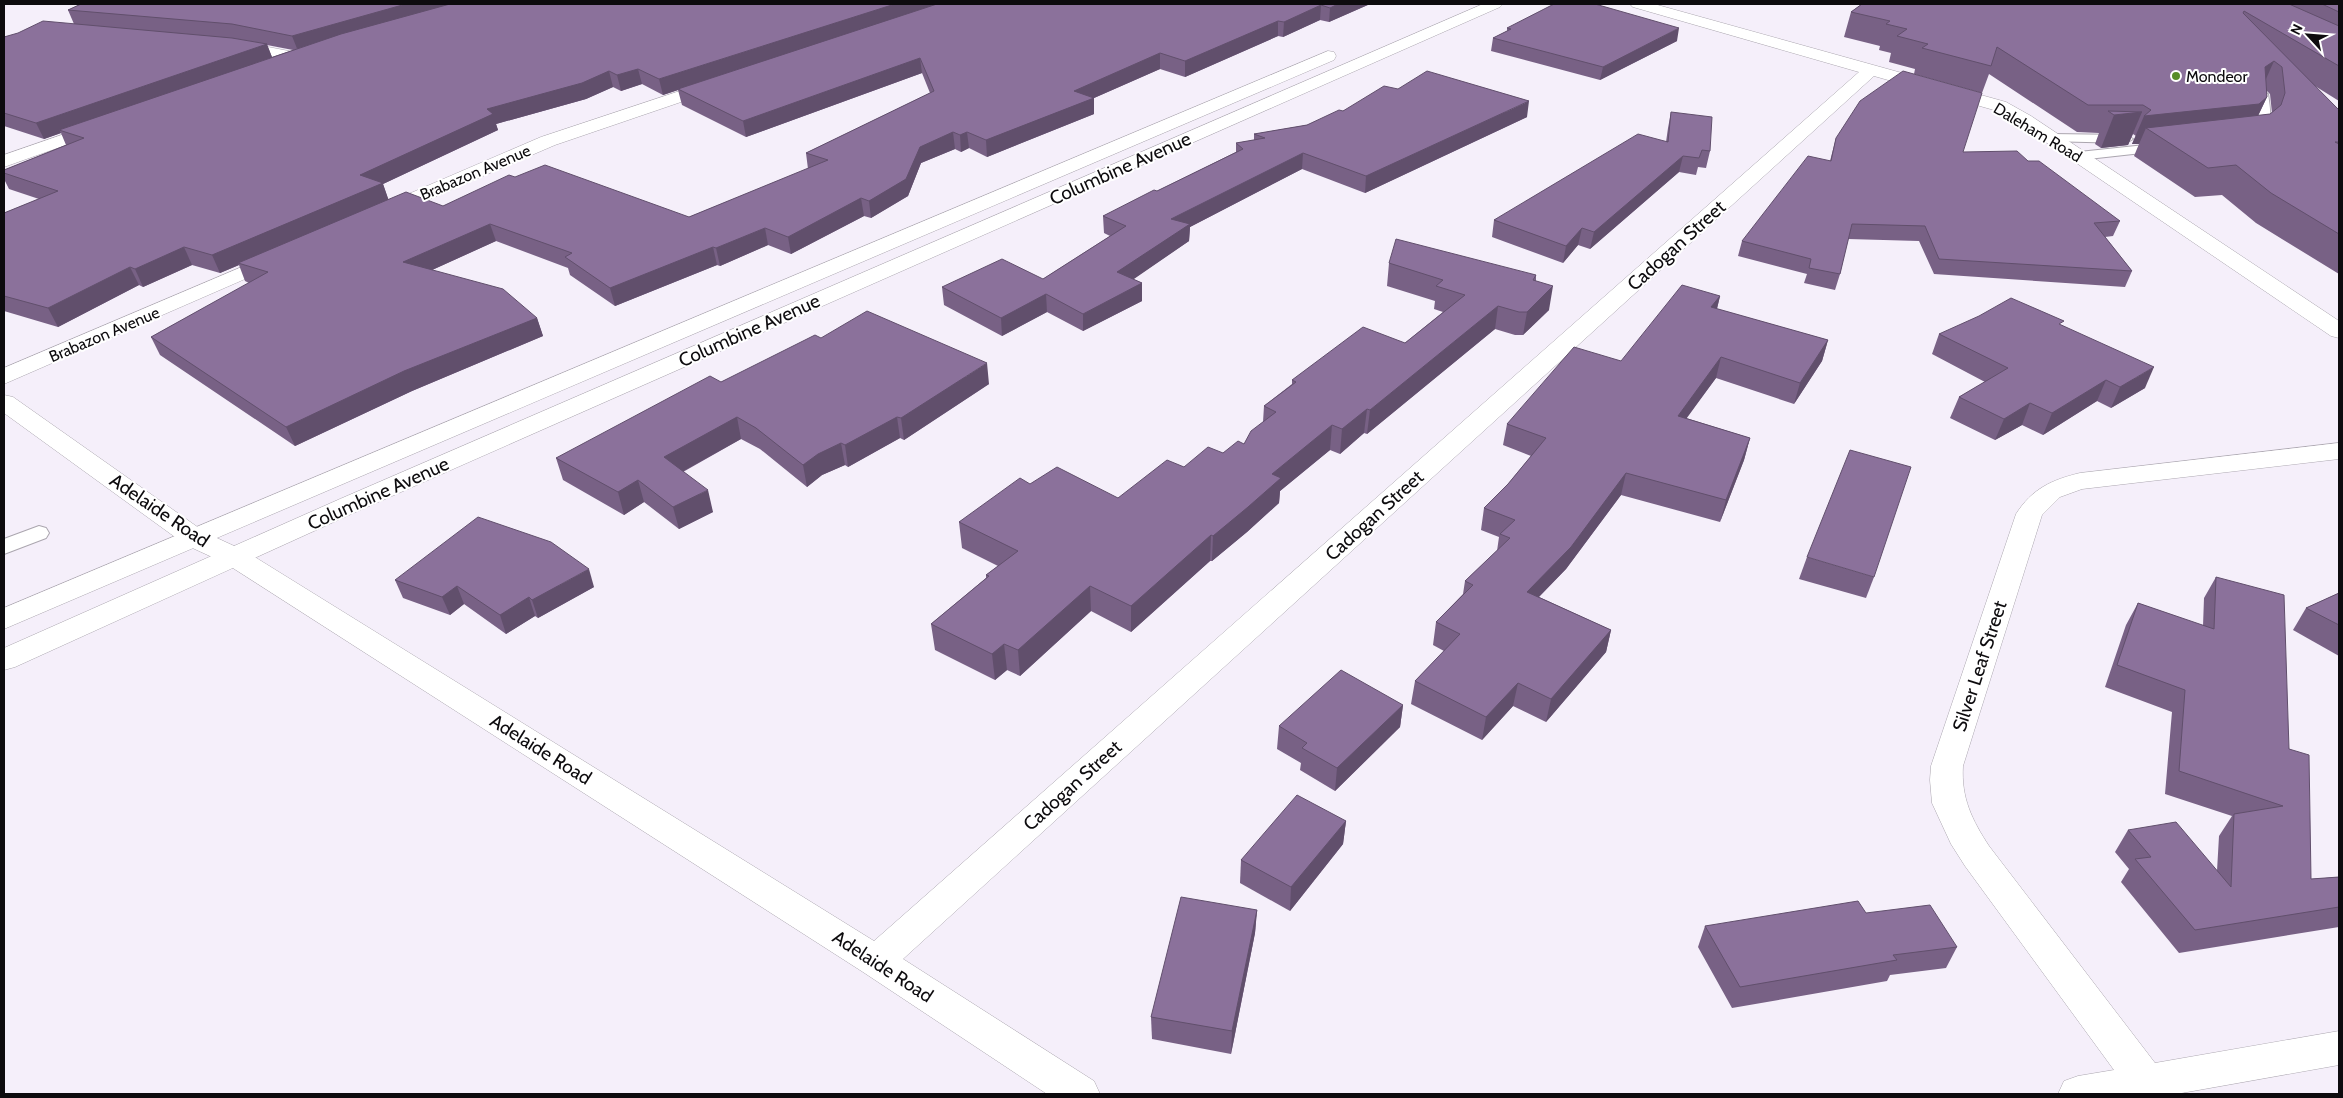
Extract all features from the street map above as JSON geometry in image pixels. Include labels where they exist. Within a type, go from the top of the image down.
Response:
[{"type":"street","name":"Columbine Avenue","points":[[4,619],[1452,4]]},
{"type":"street","name":"Columbine Avenue","points":[[4,660],[870,277],[1495,4]]},
{"type":"street","name":"Daleham Road","points":[[1638,4],[2000,106],[2080,156],[2339,331]]},
{"type":"street","points":[[220,44],[308,55],[272,67]]},
{"type":"street","name":"Cadogan Street","points":[[876,961],[1872,69]]},
{"type":"street","name":"Brabazon Avenue","points":[[363,221],[548,141],[734,78]]},
{"type":"street","points":[[1238,95],[1264,105]]},
{"type":"street","points":[[4,161],[115,122]]},
{"type":"street","name":"Brabazon Avenue","points":[[4,378],[291,252]]},
{"type":"street","points":[[845,263],[870,277]]},
{"type":"street","name":"Adelaide Road","points":[[4,402],[196,538],[235,557],[876,961],[1080,1094]]},
{"type":"street","name":"Silver Leaf Street","points":[[2145,1081],[1977,856],[1958,827],[1948,805],[1944,785],[1947,766],[2029,514],[2037,502],[2049,491],[2080,481],[2339,451]]},
{"type":"street","points":[[2078,1094],[2339,1048]]},
{"type":"lane","points":[[2234,140],[2251,138],[2259,134],[2263,128],[2264,114],[2260,94]]},
{"type":"lane","points":[[2051,138],[2180,143],[2080,156]]},
{"type":"lane","points":[[4,547],[39,533]]},
{"type":"building","points":[[81,4],[406,4],[292,36],[232,24],[68,10]]},
{"type":"building","points":[[450,4],[895,4],[659,79],[638,69],[617,75],[609,71],[582,83],[487,109],[493,114],[360,175],[383,183],[212,255],[184,247],[135,269],[130,267],[48,308],[4,296],[4,213],[58,191],[4,173],[4,170],[84,138],[59,130],[341,34]]},
{"type":"building","points":[[937,4],[1338,4],[1330,8],[1321,5],[1284,22],[1278,21],[1185,61],[1160,53],[1074,91],[1094,98],[986,140],[967,132],[960,135],[953,132],[920,147],[906,179],[869,201],[861,198],[788,237],[765,228],[610,288],[565,257],[572,253],[490,224],[403,262],[503,289],[537,318],[404,371],[286,427],[151,337],[268,272],[238,263],[406,192],[443,206],[509,175],[515,177],[545,165],[689,217],[828,160],[806,153],[934,91],[920,58],[743,121],[678,89]]},
{"type":"building","points":[[1554,4],[1595,4],[1679,28],[1603,67],[1493,38],[1511,29],[1507,28]]},
{"type":"building","name":"Mondeor","points":[[1862,4],[2289,4],[2339,26],[2339,66],[2244,11],[2243,13],[2339,110],[2339,142],[2335,142],[2339,144],[2339,234],[2271,193],[2236,165],[2208,168],[2146,128],[2270,114],[2281,105],[2285,93],[2282,67],[2274,61],[2265,67],[2267,97],[2259,104],[2144,116],[2151,110],[2143,105],[2088,105],[1997,47],[1991,66],[1922,48],[1928,44],[1897,36],[1907,29],[1886,24],[1890,21],[1851,12]]},
{"type":"building","points":[[2322,4],[2339,4],[2339,12]]},
{"type":"building","points":[[43,21],[232,38],[267,44],[36,123],[4,113],[4,37],[18,33]]},
{"type":"building","points":[[1427,71],[1529,101],[1366,176],[1303,153],[1171,219],[1190,224],[1117,272],[1142,283],[1083,314],[1046,294],[1001,318],[942,287],[1002,259],[1043,279],[1126,226],[1103,216],[1243,149],[1236,143],[1265,138],[1254,134],[1307,125],[1339,110],[1343,111],[1384,86],[1398,89]]},
{"type":"building","points":[[1903,71],[1982,93],[1963,152],[2017,151],[2028,161],[2039,161],[2120,221],[2094,223],[2132,271],[1939,259],[1925,226],[1852,224],[1840,274],[1809,268],[1811,259],[1742,241],[1808,156],[1831,161],[1836,138],[1860,101]]},
{"type":"building","points":[[2108,111],[2142,112],[2114,115]]},
{"type":"building","points":[[1671,112],[1712,117],[1710,151],[1702,150],[1699,158],[1683,156],[1594,232],[1582,228],[1566,246],[1494,220],[1638,134],[1668,142]]},
{"type":"building","points":[[1396,239],[1536,275],[1533,280],[1553,286],[1527,312],[1519,312],[1498,306],[1370,410],[1367,409],[1342,429],[1332,425],[1272,474],[1281,478],[1213,536],[1211,535],[1131,606],[1090,586],[1018,650],[1004,644],[992,654],[931,624],[989,576],[986,575],[1018,551],[959,522],[1020,478],[1030,484],[1057,467],[1118,498],[1167,460],[1184,467],[1208,447],[1223,453],[1238,441],[1244,444],[1251,431],[1276,412],[1264,406],[1296,382],[1292,380],[1363,327],[1405,343],[1465,295],[1436,286],[1443,280],[1389,263]]},
{"type":"building","points":[[1682,285],[1720,296],[1711,307],[1828,340],[1800,383],[1721,357],[1678,416],[1750,438],[1726,500],[1626,473],[1571,547],[1527,592],[1611,630],[1551,699],[1518,683],[1486,717],[1415,681],[1460,634],[1436,622],[1473,585],[1465,581],[1510,538],[1500,534],[1515,520],[1484,508],[1508,484],[1546,438],[1507,424],[1574,347],[1621,361]]},
{"type":"building","points":[[2011,298],[2064,321],[2059,324],[2154,367],[2120,387],[2106,380],[2052,413],[2030,403],[2004,419],[1959,397],[2008,368],[1939,334],[1979,316]]},
{"type":"building","points":[[867,311],[987,363],[901,418],[897,417],[845,445],[841,443],[818,454],[803,465],[756,428],[737,417],[664,457],[708,490],[673,507],[638,480],[618,492],[556,458],[710,376],[721,382],[815,335],[821,338]]},
{"type":"building","points":[[1850,450],[1911,467],[1874,577],[1807,557]]},
{"type":"building","points":[[478,517],[551,542],[589,569],[532,600],[529,597],[500,615],[457,586],[442,597],[395,580]]},
{"type":"building","points":[[2216,577],[2284,595],[2289,749],[2309,755],[2311,879],[2339,877],[2339,907],[2195,930],[2135,859],[2151,857],[2128,830],[2176,822],[2231,887],[2234,814],[2283,806],[2179,771],[2185,690],[2117,665],[2138,603],[2214,629]]},
{"type":"building","points":[[2339,593],[2339,625],[2306,608]]},
{"type":"building","points":[[1341,670],[1403,705],[1337,768],[1302,748],[1307,743],[1279,726]]},
{"type":"building","points":[[1297,795],[1346,821],[1291,887],[1241,860]]},
{"type":"building","points":[[1181,897],[1257,910],[1232,1031],[1151,1017]]},
{"type":"building","points":[[1858,901],[1866,913],[1930,905],[1957,947],[1893,955],[1897,960],[1740,987],[1705,926]]},
{"type":"place","name":"Mondeor","points":[[2176,76]]}]
